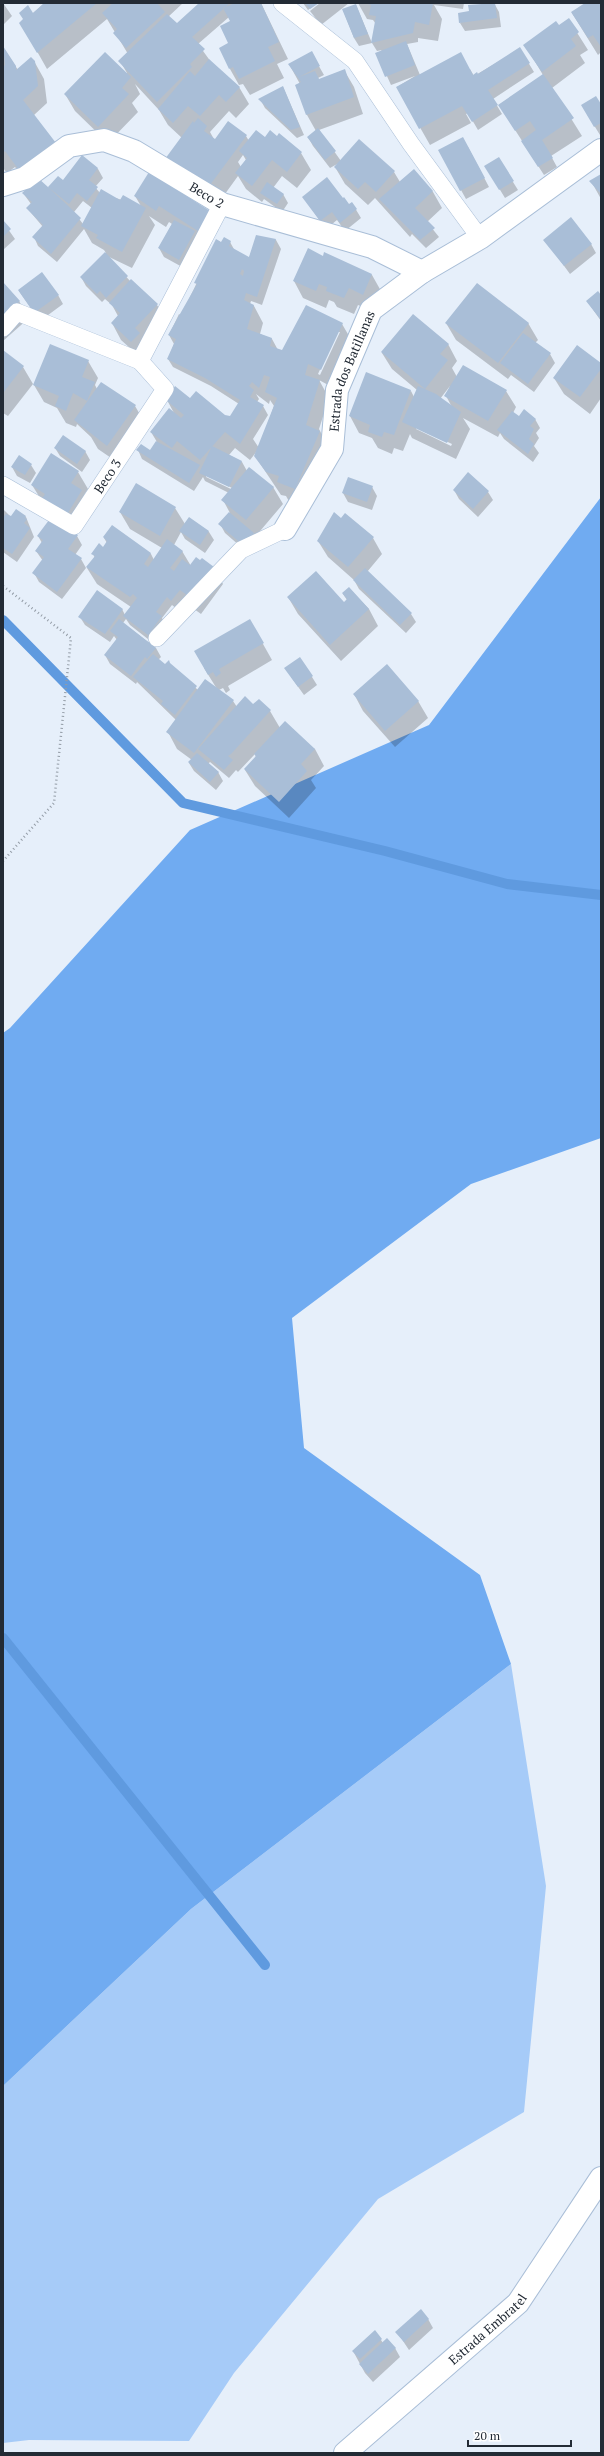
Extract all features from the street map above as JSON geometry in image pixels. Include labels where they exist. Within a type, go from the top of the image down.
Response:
[{"type":"street","name":"Beco 2","points":[[3,185],[24,178],[69,146],[104,140],[134,151],[222,204],[372,247],[422,272]]},
{"type":"street","name":"Estrada dos Batillanas","points":[[285,529],[332,449],[337,390],[371,310],[422,272],[480,238],[601,150]]},
{"type":"street","name":"Estrada Embratel","points":[[345,2453],[518,2303],[601,2178]]},
{"type":"lane","points":[[282,3],[355,60],[411,144],[480,238]]},
{"type":"lane","points":[[140,360],[222,204]]},
{"type":"lane","name":"Beco 3","points":[[3,328],[17,312],[140,360],[165,389],[74,526],[3,485]]},
{"type":"lane","name":"Estrada dos Batillanas","points":[[157,638],[241,550],[285,529]]},
{"type":"path","points":[[3,586],[71,638],[54,803],[3,861]]},
{"type":"shaded area","points":[[601,497],[601,1138],[471,1184],[292,1318],[304,1448],[480,1575],[511,1664],[191,1909],[3,2086],[3,1033],[10,1028],[190,830],[429,725]]},
{"type":"shaded area","points":[[511,1664],[546,1886],[524,2112],[378,2199],[234,2373],[189,2441],[29,2440],[3,2443],[3,2086],[191,1909]]},
{"type":"building","points":[[44,3],[97,3],[37,53],[19,23],[23,19],[19,13],[28,5],[33,13]]},
{"type":"building","points":[[113,3],[157,3],[165,12],[126,48],[113,33],[117,29],[102,13]]},
{"type":"building","points":[[199,3],[230,3],[192,37],[205,49],[190,64],[192,67],[157,102],[118,61],[167,14],[177,23]]},
{"type":"building","points":[[235,3],[261,3],[279,42],[268,47],[275,61],[239,79],[233,67],[229,69],[219,48],[228,43],[220,26],[230,21],[223,8]]},
{"type":"building","points":[[305,3],[319,3],[310,9]]},
{"type":"building","points":[[365,3],[433,3],[429,25],[415,22],[413,33],[371,43],[376,16],[369,15],[371,5]]},
{"type":"building","points":[[495,3],[497,18],[459,23],[458,13],[469,11],[468,5]]},
{"type":"building","points":[[585,3],[601,3],[601,47],[593,35],[588,38],[571,12]]},
{"type":"building","points":[[356,4],[368,34],[354,38],[342,9]]},
{"type":"building","points":[[569,18],[579,32],[571,39],[576,46],[542,72],[523,45],[556,21],[559,25]]},
{"type":"building","points":[[406,41],[415,65],[385,77],[375,53]]},
{"type":"building","points":[[3,46],[16,66],[16,70],[31,57],[35,61],[38,86],[23,100],[56,143],[19,170],[5,151],[3,153],[3,67],[5,65]]},
{"type":"building","points":[[520,47],[530,63],[488,90],[498,105],[472,122],[462,106],[419,129],[396,87],[461,52],[473,75],[477,72],[478,74]]},
{"type":"building","points":[[312,51],[320,66],[299,77],[315,71],[319,79],[345,69],[354,97],[306,115],[295,85],[301,82],[288,64]]},
{"type":"building","points":[[105,52],[131,77],[122,88],[129,94],[98,127],[64,94]]},
{"type":"building","points":[[209,59],[240,87],[226,102],[219,95],[200,116],[188,106],[173,123],[158,109],[190,71],[195,76]]},
{"type":"building","points":[[543,74],[574,118],[542,140],[553,158],[538,167],[521,141],[536,130],[530,121],[515,131],[498,105]]},
{"type":"building","points":[[283,86],[300,127],[291,130],[258,99]]},
{"type":"building","points":[[596,96],[601,104],[601,123],[594,127],[581,105]]},
{"type":"building","points":[[198,118],[207,126],[204,131],[215,139],[228,121],[247,135],[207,189],[165,159],[193,121],[194,123]]},
{"type":"building","points":[[318,128],[336,151],[325,160],[307,137]]},
{"type":"building","points":[[256,130],[265,137],[270,130],[277,136],[279,133],[302,152],[287,172],[272,160],[252,186],[235,173],[247,158],[239,151]]},
{"type":"building","points":[[463,137],[485,178],[460,191],[438,150]]},
{"type":"building","points":[[359,139],[395,171],[376,192],[365,182],[358,189],[334,167]]},
{"type":"building","points":[[82,155],[98,168],[89,180],[98,187],[87,201],[77,193],[69,204],[48,187],[58,176],[63,180]]},
{"type":"building","points":[[499,157],[514,181],[499,190],[484,166]]},
{"type":"building","points":[[414,169],[433,191],[415,208],[435,228],[420,240],[379,199]]},
{"type":"building","points":[[149,172],[210,211],[198,231],[159,206],[156,211],[134,196]]},
{"type":"building","points":[[601,174],[601,194],[589,181]]},
{"type":"building","points":[[327,177],[343,198],[344,197],[349,204],[352,202],[357,209],[340,223],[332,212],[320,221],[302,197]]},
{"type":"building","points":[[38,178],[81,218],[51,254],[32,237],[43,225],[26,208],[32,202],[22,193]]},
{"type":"building","points":[[267,182],[284,194],[277,204],[260,193]]},
{"type":"building","points":[[101,189],[120,200],[123,195],[146,208],[122,252],[96,238],[98,235],[81,226]]},
{"type":"building","points":[[571,217],[592,244],[564,266],[543,240]]},
{"type":"building","points":[[3,220],[11,229],[3,237]]},
{"type":"building","points":[[174,220],[195,231],[179,260],[158,248]]},
{"type":"building","points":[[256,235],[276,239],[257,297],[246,293],[244,300],[254,305],[247,329],[272,338],[270,346],[282,350],[306,305],[343,323],[321,370],[308,364],[305,375],[320,380],[306,425],[320,431],[295,489],[277,482],[279,476],[266,472],[254,456],[277,398],[265,392],[270,377],[264,375],[259,388],[252,382],[249,386],[254,390],[250,397],[264,405],[240,444],[225,432],[200,460],[177,441],[172,448],[150,432],[169,408],[181,418],[184,415],[166,400],[175,386],[190,398],[196,391],[225,415],[230,416],[240,400],[205,378],[167,359],[176,339],[168,335],[197,284],[194,283],[216,239],[221,242],[224,237],[231,241],[229,246],[249,257]],"holes":[[[242,269],[244,271],[243,276],[240,274]]]},
{"type":"building","points":[[308,248],[323,256],[324,252],[372,274],[363,295],[349,288],[344,298],[326,291],[327,287],[319,284],[316,291],[293,281]]},
{"type":"building","points":[[105,252],[128,276],[106,298],[100,291],[97,294],[80,277]]},
{"type":"building","points":[[42,272],[59,295],[34,313],[18,290]]},
{"type":"building","points":[[131,279],[158,304],[135,328],[140,333],[131,342],[111,323],[120,313],[109,303]]},
{"type":"building","points":[[3,282],[20,301],[3,316]]},
{"type":"building","points":[[477,283],[529,323],[498,363],[445,323]]},
{"type":"building","points":[[598,291],[601,295],[601,320],[586,301]]},
{"type":"building","points":[[413,314],[449,344],[440,354],[448,360],[425,389],[381,352]]},
{"type":"building","points":[[523,333],[551,353],[528,384],[500,363]]},
{"type":"building","points":[[50,344],[89,360],[82,377],[95,382],[87,401],[73,393],[66,411],[55,406],[59,396],[33,385]]},
{"type":"building","points":[[577,345],[601,363],[601,369],[580,397],[553,378]]},
{"type":"building","points":[[3,350],[24,366],[3,393]]},
{"type":"building","points":[[463,365],[507,390],[488,421],[444,396]]},
{"type":"building","points":[[366,372],[411,390],[394,435],[384,432],[382,437],[368,432],[370,425],[349,416]]},
{"type":"building","points":[[101,382],[136,405],[107,446],[74,420]]},
{"type":"building","points":[[418,386],[436,394],[461,412],[447,443],[402,422]]},
{"type":"building","points":[[524,409],[536,419],[530,426],[534,429],[529,439],[534,444],[528,454],[497,430],[512,411],[519,416]]},
{"type":"building","points":[[63,435],[86,451],[77,464],[54,448]]},
{"type":"building","points":[[156,441],[200,465],[189,483],[136,450],[141,444],[150,450]]},
{"type":"building","points":[[212,446],[242,461],[229,487],[199,473]]},
{"type":"building","points":[[51,453],[79,471],[71,483],[82,490],[66,516],[41,500],[45,494],[31,485]]},
{"type":"building","points":[[19,455],[32,464],[25,475],[11,467]]},
{"type":"building","points":[[249,467],[274,487],[246,520],[221,500]]},
{"type":"building","points":[[468,472],[489,491],[473,509],[453,490]]},
{"type":"building","points":[[348,477],[373,486],[367,502],[342,493]]},
{"type":"building","points":[[136,483],[176,507],[160,536],[119,512]]},
{"type":"building","points":[[16,509],[26,516],[25,518],[27,519],[24,523],[30,528],[12,554],[3,548],[3,518],[6,514],[11,516]]},
{"type":"building","points":[[229,512],[254,533],[243,545],[218,524]]},
{"type":"building","points":[[334,512],[341,518],[345,513],[374,537],[348,567],[317,541]]},
{"type":"building","points":[[52,516],[78,535],[68,549],[82,558],[57,592],[32,573],[44,557],[35,551],[43,540],[37,536]]},
{"type":"building","points":[[189,517],[209,531],[200,545],[179,531]]},
{"type":"building","points":[[112,525],[151,553],[144,564],[148,567],[167,539],[183,551],[170,568],[174,571],[182,559],[190,565],[196,557],[200,560],[202,558],[214,567],[191,598],[180,590],[171,601],[167,597],[156,612],[162,616],[148,635],[123,616],[137,598],[133,594],[130,597],[86,567],[95,556],[91,554],[99,543],[103,547],[107,541],[103,537]]},
{"type":"building","points":[[365,568],[412,613],[400,625],[353,580]]},
{"type":"building","points":[[316,571],[344,602],[347,599],[342,593],[349,587],[369,609],[330,645],[287,597]]},
{"type":"building","points":[[97,590],[123,609],[105,634],[78,617]]},
{"type":"building","points":[[119,619],[156,648],[147,659],[145,657],[131,676],[104,655],[118,637],[110,631]]},
{"type":"building","points":[[250,619],[264,643],[219,669],[221,673],[216,677],[213,672],[208,675],[194,651]]},
{"type":"building","points":[[153,654],[165,664],[169,660],[170,663],[197,686],[175,715],[161,704],[163,701],[133,677]]},
{"type":"building","points":[[300,657],[313,676],[298,687],[284,668]]},
{"type":"building","points":[[387,664],[419,701],[385,731],[353,694]]},
{"type":"building","points":[[205,679],[234,700],[194,753],[166,732]]},
{"type":"building","points":[[245,696],[253,704],[259,699],[271,710],[228,756],[233,760],[224,770],[198,749]]},
{"type":"building","points":[[285,721],[315,749],[301,764],[307,771],[279,802],[244,769],[256,756],[254,754]]},
{"type":"building","points":[[197,753],[219,772],[210,782],[188,762]]},
{"type":"building","points":[[421,2309],[429,2319],[404,2342],[395,2332]]},
{"type":"building","points":[[375,2330],[382,2339],[360,2359],[352,2351]]},
{"type":"building","points":[[387,2338],[396,2348],[368,2374],[359,2364]]},
{"type":"waterway","points":[[3,620],[183,803],[385,851],[507,884],[601,895]]},
{"type":"waterway","points":[[3,1638],[265,1965]]}]
